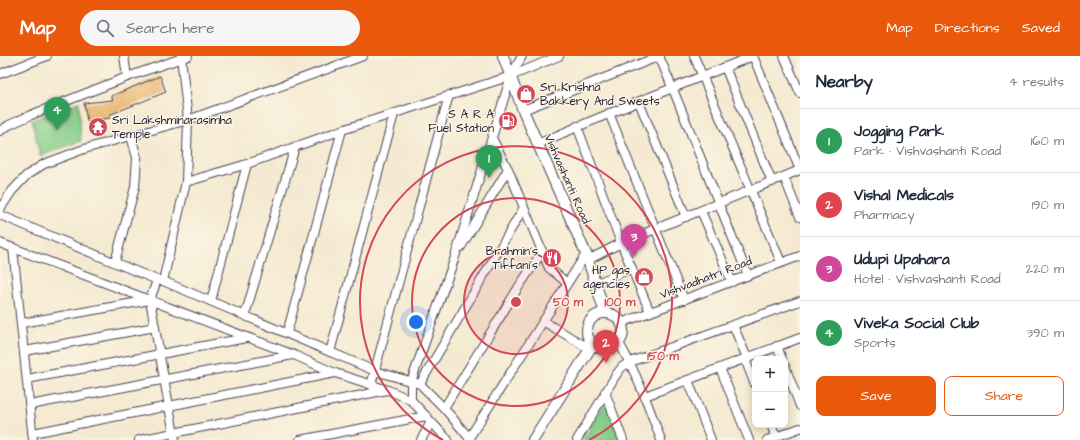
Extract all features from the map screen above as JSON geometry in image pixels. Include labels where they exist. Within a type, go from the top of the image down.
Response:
[{"type":"street","points":[[0,74],[48,56]]},
{"type":"street","points":[[124,56],[128,77]]},
{"type":"street","points":[[0,209],[12,191],[27,175],[44,164],[84,149],[188,120],[363,56]]},
{"type":"street","name":"Vishvashanti Road","points":[[503,56],[523,110],[587,257],[605,313]]},
{"type":"street","points":[[411,400],[411,382],[454,260],[511,76],[522,56]]},
{"type":"street","points":[[186,182],[247,164],[342,130],[511,76],[559,56]]},
{"type":"street","points":[[523,110],[659,56],[748,275]]},
{"type":"street","points":[[694,56],[781,262]]},
{"type":"street","points":[[0,215],[245,315],[375,371],[420,384],[444,408],[470,439],[567,283],[587,257],[800,170],[753,56],[577,126],[538,144]]},
{"type":"street","points":[[784,56],[800,93]]},
{"type":"street","points":[[0,131],[9,125],[31,115],[183,57],[188,120],[186,182],[160,280],[150,300],[175,437]]},
{"type":"street","points":[[725,67],[772,182]]},
{"type":"street","points":[[372,385],[449,95]]},
{"type":"street","points":[[639,102],[686,217]]},
{"type":"street","points":[[609,113],[684,300]]},
{"type":"street","points":[[330,352],[394,114]]},
{"type":"street","points":[[577,126],[621,243],[650,312]]},
{"type":"street","points":[[287,333],[342,130]]},
{"type":"street","points":[[115,262],[135,188],[137,158],[131,136]]},
{"type":"street","points":[[492,138],[508,169],[549,268],[567,283]]},
{"type":"street","points":[[245,315],[295,146]]},
{"type":"street","points":[[211,301],[247,164]]},
{"type":"street","points":[[454,260],[508,169]]},
{"type":"street","points":[[784,177],[799,214]]},
{"type":"street","points":[[420,384],[524,209]]},
{"type":"street","points":[[701,211],[732,282]]},
{"type":"street","points":[[0,243],[294,355],[335,373],[388,390],[411,400],[448,440]]},
{"type":"street","points":[[13,248],[33,436],[169,406],[335,373]]},
{"type":"street","points":[[444,408],[542,252]]},
{"type":"street","name":"Vishvadhatri Road","points":[[621,323],[800,256]]},
{"type":"street","points":[[596,283],[632,268]]},
{"type":"street","points":[[22,323],[150,300]]},
{"type":"street","points":[[577,440],[605,392],[622,367],[630,362],[800,300]]},
{"type":"street","points":[[543,321],[592,347],[602,349],[618,343],[623,332],[621,323],[616,316],[605,313],[594,317],[587,327],[588,338],[592,347]]},
{"type":"street","points":[[734,325],[752,376]]},
{"type":"street","points":[[24,351],[155,327]]},
{"type":"street","points":[[27,379],[247,338]]},
{"type":"street","points":[[645,396],[800,338]]},
{"type":"street","points":[[618,343],[630,362],[645,396],[661,440]]},
{"type":"street","points":[[778,346],[781,356]]},
{"type":"street","points":[[533,440],[592,347]]},
{"type":"street","points":[[30,405],[294,355]]},
{"type":"street","points":[[720,368],[750,440]]},
{"type":"street","points":[[788,374],[800,406]]},
{"type":"street","points":[[688,380],[711,440]]},
{"type":"street","points":[[138,440],[175,437],[388,390]]},
{"type":"street","points":[[605,392],[623,440]]},
{"type":"street","points":[[300,440],[429,419]]},
{"type":"street","points":[[421,440],[429,419]]},
{"type":"street","points":[[772,428],[776,437]]},
{"type":"street","points":[[768,440],[800,428]]},
{"type":"green space","points":[[79,102],[81,141],[40,156],[32,120]]},
{"type":"green space","points":[[606,400],[619,440],[583,440]]},
{"type":"building","points":[[160,76],[166,92],[109,115],[110,118],[87,121],[84,103],[113,100],[111,96]]},
{"type":"place","name":"Sri Krishna Bakkery And Sweets","points":[[526,94]]},
{"type":"place","name":"S A R A Fuel Station","points":[[508,121]]},
{"type":"place","name":"Sri Lakshminarasimha Temple","points":[[98,127]]},
{"type":"place","name":"Viveka Social Club","points":[[57,130]]},
{"type":"place","name":"Jogging Park","points":[[489,178]]},
{"type":"place","name":"Udupi Upahara","points":[[634,257]]},
{"type":"place","name":"Brahmin's Tiffani's","points":[[552,258]]},
{"type":"place","name":"HP gas agencies","points":[[644,277]]},
{"type":"place","name":"Vishal Medicals","points":[[606,363]]}]
